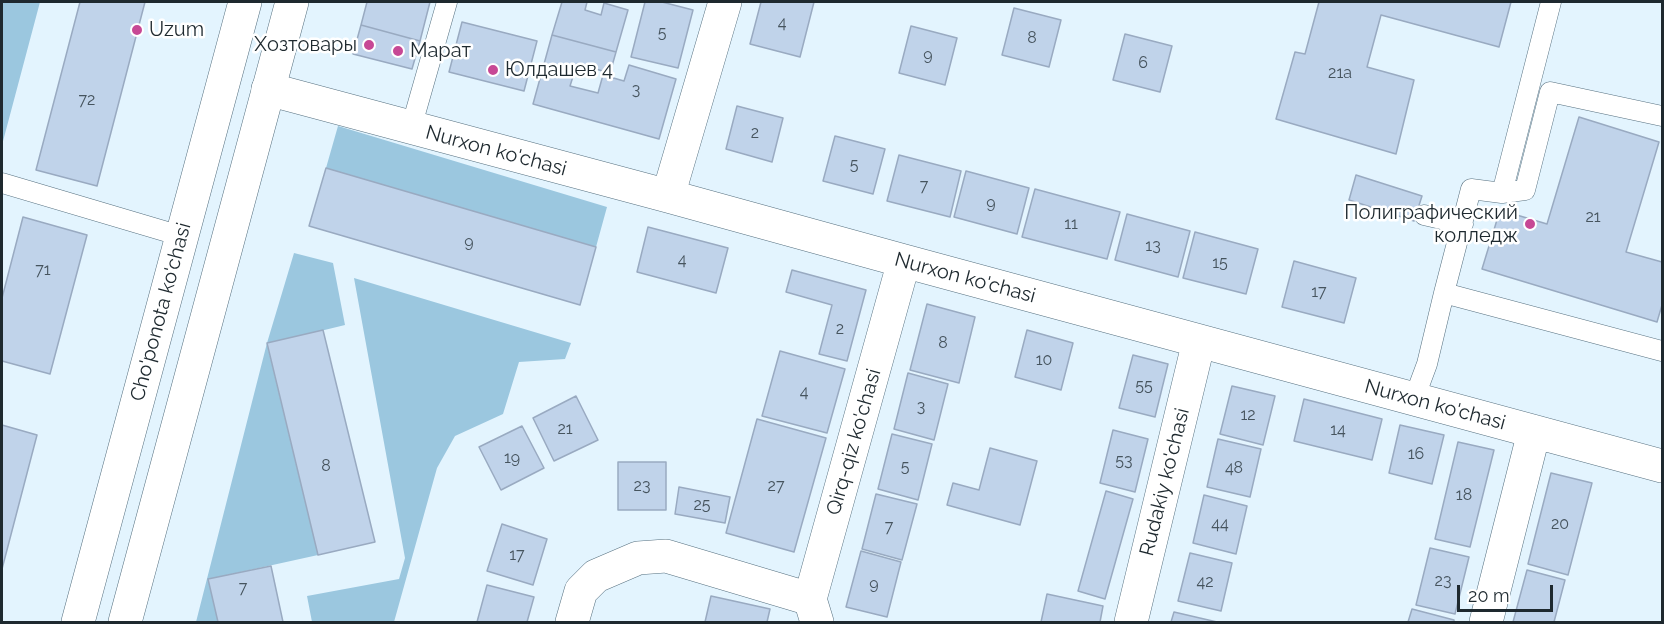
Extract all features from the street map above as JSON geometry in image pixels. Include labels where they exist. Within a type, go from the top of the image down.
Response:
[{"type":"street","name":"Cho'ponota ko'chasi","points":[[78,622],[245,2]]},
{"type":"street","points":[[125,622],[292,2]]},
{"type":"street","points":[[668,196],[725,2]]},
{"type":"street","name":"Nurxon ko'chasi","points":[[224,77],[1662,466]]},
{"type":"street","name":"Qirq-qiz ko'chasi","points":[[814,610],[904,261]]},
{"type":"street","name":"Rudakiy ko'chasi","points":[[1131,622],[1199,341]]},
{"type":"street","points":[[1485,622],[1534,432]]},
{"type":"street","points":[[572,622],[581,591],[596,576],[638,558],[666,556],[814,610]]},
{"type":"lane","points":[[411,128],[447,2]]},
{"type":"lane","points":[[1502,193],[1551,2]]},
{"type":"lane","points":[[1414,399],[1427,364],[1471,189],[1502,193],[1525,190],[1550,92],[1662,116]]},
{"type":"lane","points":[[2,183],[182,236]]},
{"type":"lane","points":[[1424,215],[1463,224]]},
{"type":"lane","points":[[1444,292],[1662,351]]},
{"type":"shaded area","points":[[2,2],[40,2],[2,145]]},
{"type":"shaded area","points":[[338,126],[607,207],[596,247],[326,168]]},
{"type":"shaded area","points":[[294,253],[333,263],[345,325],[267,344],[318,555],[209,579],[218,622],[196,622],[267,343]]},
{"type":"shaded area","points":[[354,278],[571,343],[565,359],[519,362],[503,414],[455,436],[437,468],[394,622],[312,622],[307,596],[399,579],[405,558]]},
{"type":"building","points":[[80,2],[145,2],[97,186],[36,170]]},
{"type":"building","points":[[367,2],[430,2],[420,41],[361,25]]},
{"type":"building","points":[[562,2],[587,2],[585,10],[601,15],[604,3],[628,10],[616,52],[552,35]]},
{"type":"building","points":[[645,2],[662,2],[693,10],[678,68],[631,57]]},
{"type":"building","points":[[761,2],[814,2],[800,57],[750,44]]},
{"type":"building","points":[[1319,2],[1511,2],[1499,47],[1381,15],[1367,67],[1414,80],[1396,154],[1276,119],[1295,52],[1305,54]]},
{"type":"building","points":[[1014,8],[1061,20],[1049,67],[1002,55]]},
{"type":"building","points":[[462,22],[537,41],[524,91],[449,72]]},
{"type":"building","points":[[361,25],[420,41],[412,69],[353,54]]},
{"type":"building","points":[[911,26],[957,38],[945,85],[899,73]]},
{"type":"building","points":[[1125,34],[1172,46],[1160,92],[1113,80]]},
{"type":"building","points":[[552,35],[616,52],[610,73],[577,64],[570,86],[598,93],[603,75],[624,81],[629,65],[676,79],[659,139],[533,104]]},
{"type":"building","points":[[737,106],[783,118],[772,162],[726,149]]},
{"type":"building","points":[[1579,117],[1659,142],[1626,252],[1662,262],[1662,305],[1657,322],[1482,269],[1500,210],[1547,224]]},
{"type":"building","points":[[835,136],[885,149],[873,194],[823,181]]},
{"type":"building","points":[[899,155],[961,171],[950,217],[887,201]]},
{"type":"building","points":[[326,168],[596,247],[580,305],[309,226]]},
{"type":"building","points":[[966,171],[1029,188],[1017,234],[954,217]]},
{"type":"building","points":[[1356,175],[1422,196],[1414,221],[1349,200]]},
{"type":"building","points":[[1035,189],[1120,212],[1107,259],[1022,237]]},
{"type":"building","points":[[1127,214],[1190,231],[1178,277],[1115,260]]},
{"type":"building","points":[[23,217],[87,235],[50,374],[2,361],[2,298]]},
{"type":"building","points":[[648,227],[728,248],[716,293],[637,272]]},
{"type":"building","points":[[1195,232],[1258,249],[1246,294],[1183,278]]},
{"type":"building","points":[[1294,261],[1356,278],[1344,323],[1282,307]]},
{"type":"building","points":[[792,270],[866,290],[847,361],[819,354],[832,305],[786,292]]},
{"type":"building","points":[[927,304],[975,317],[959,383],[910,370]]},
{"type":"building","points":[[323,330],[375,542],[318,555],[267,343]]},
{"type":"building","points":[[1027,330],[1073,343],[1061,390],[1015,377]]},
{"type":"building","points":[[780,351],[845,369],[827,433],[762,416]]},
{"type":"building","points":[[1133,355],[1168,364],[1155,417],[1119,408]]},
{"type":"building","points":[[908,373],[948,384],[934,440],[894,429]]},
{"type":"building","points":[[1232,386],[1275,396],[1263,445],[1220,434]]},
{"type":"building","points":[[576,396],[598,440],[554,461],[533,418]]},
{"type":"building","points":[[1304,399],[1382,419],[1372,460],[1294,441]]},
{"type":"building","points":[[757,419],[826,438],[794,552],[726,533]]},
{"type":"building","points":[[2,425],[37,435],[2,569]]},
{"type":"building","points":[[1400,425],[1444,435],[1432,484],[1389,473]]},
{"type":"building","points":[[522,426],[544,468],[501,490],[479,447]]},
{"type":"building","points":[[1113,430],[1148,439],[1135,492],[1100,483]]},
{"type":"building","points":[[892,434],[932,444],[918,500],[878,489]]},
{"type":"building","points":[[1218,439],[1261,449],[1250,497],[1207,487]]},
{"type":"building","points":[[1458,442],[1494,450],[1470,547],[1435,539]]},
{"type":"building","points":[[990,448],[1037,461],[1020,525],[947,505],[953,483],[979,490]]},
{"type":"building","points":[[618,462],[666,462],[666,510],[618,510]]},
{"type":"building","points":[[1551,473],[1592,483],[1568,575],[1528,564]]},
{"type":"building","points":[[679,487],[730,497],[725,523],[675,514]]},
{"type":"building","points":[[1106,491],[1133,499],[1105,599],[1078,591]]},
{"type":"building","points":[[876,494],[917,504],[902,560],[862,549]]},
{"type":"building","points":[[1204,495],[1247,506],[1236,554],[1193,543]]},
{"type":"building","points":[[502,524],[547,539],[533,585],[487,571]]},
{"type":"building","points":[[1430,548],[1469,557],[1455,614],[1416,605]]},
{"type":"building","points":[[861,551],[901,562],[887,617],[846,607]]},
{"type":"building","points":[[1190,553],[1232,563],[1221,611],[1178,601]]},
{"type":"building","points":[[271,566],[283,622],[218,622],[208,579]]},
{"type":"building","points":[[1527,570],[1565,580],[1554,622],[1513,622]]},
{"type":"building","points":[[487,585],[534,597],[527,622],[477,622]]},
{"type":"building","points":[[1047,594],[1103,606],[1100,622],[1041,622]]},
{"type":"building","points":[[711,596],[770,609],[767,622],[705,622]]},
{"type":"building","points":[[1412,609],[1454,620],[1454,622],[1408,622]]},
{"type":"building","points":[[1174,612],[1217,622],[1171,622]]},
{"type":"place","name":"Uzum","points":[[137,30]]},
{"type":"place","name":"Хозтовары","points":[[369,45]]},
{"type":"place","name":"Марат","points":[[398,51]]},
{"type":"place","name":"Юлдашев 4","points":[[493,70]]},
{"type":"place","name":"Полиграфический колледж","points":[[1530,224]]}]
